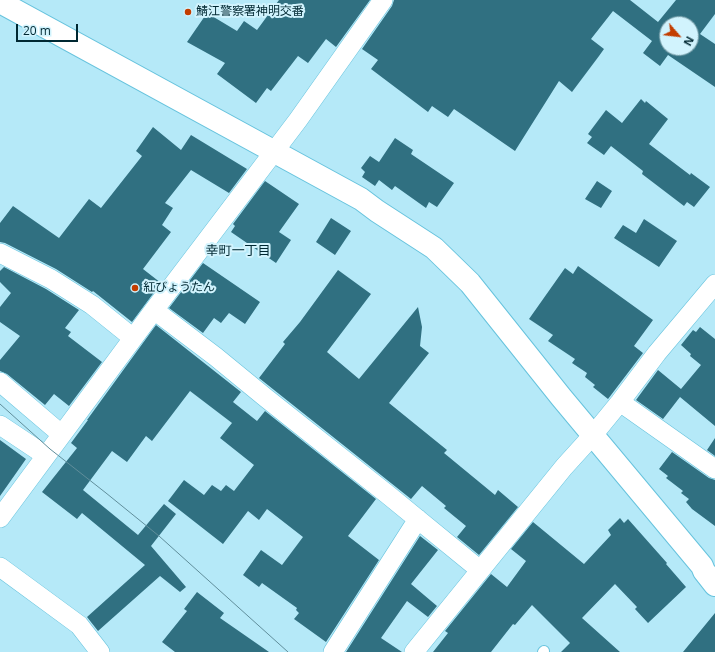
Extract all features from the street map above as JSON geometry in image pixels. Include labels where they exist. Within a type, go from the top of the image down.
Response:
[{"type":"street","points":[[0,518],[45,455],[274,152],[383,0]]},
{"type":"street","points":[[0,2],[361,199],[434,248],[470,283],[593,435],[702,566],[715,585]]},
{"type":"street","points":[[0,253],[51,278],[92,305],[133,338]]},
{"type":"street","points":[[414,652],[564,467],[620,402],[657,353],[715,284]]},
{"type":"street","points":[[154,310],[216,357],[480,570]]},
{"type":"street","points":[[0,382],[61,434]]},
{"type":"street","points":[[620,402],[715,469]]},
{"type":"street","points":[[0,425],[45,455]]},
{"type":"street","points":[[333,652],[418,520]]},
{"type":"street","points":[[0,567],[79,625],[100,652]]},
{"type":"building","points":[[279,0],[370,0],[336,47],[326,39],[308,63],[298,56],[271,91],[267,88],[256,103],[217,74],[225,63],[187,42],[207,13],[237,31],[244,21],[257,30]]},
{"type":"building","points":[[394,0],[630,0],[658,22],[659,21],[659,56],[667,56],[660,66],[643,53],[652,41],[613,11],[591,39],[604,49],[572,92],[559,81],[515,151],[454,109],[448,117],[432,106],[428,112],[371,69],[378,60],[362,49],[392,6]]},
{"type":"building","points":[[676,0],[715,0],[715,14],[700,34],[715,44],[715,87],[669,56],[699,56],[699,16],[663,16]]},
{"type":"building","points":[[641,99],[645,103],[646,101],[668,119],[649,144],[690,175],[691,173],[710,187],[694,207],[687,202],[684,206],[642,174],[643,171],[611,146],[604,155],[587,143],[592,137],[588,134],[606,110],[622,123]]},
{"type":"building","points":[[153,127],[181,150],[191,135],[247,169],[229,193],[191,170],[165,203],[173,208],[162,225],[171,232],[143,269],[161,283],[132,322],[93,291],[92,292],[56,269],[5,243],[0,242],[0,223],[13,206],[59,238],[89,199],[101,208],[142,156],[136,151]]},
{"type":"building","points":[[395,138],[413,150],[411,154],[454,183],[437,207],[429,202],[426,208],[395,186],[392,190],[379,180],[375,186],[362,177],[365,172],[361,168],[370,156],[379,162]]},
{"type":"building","points":[[265,181],[299,204],[279,232],[291,240],[276,263],[231,232],[235,226],[233,224]]},
{"type":"building","points":[[597,181],[612,191],[601,208],[585,199]]},
{"type":"building","points":[[331,218],[351,231],[335,255],[316,242]]},
{"type":"building","points":[[644,219],[677,241],[659,267],[614,238],[623,225],[636,233]]},
{"type":"building","points":[[203,263],[260,302],[245,324],[229,313],[221,323],[214,318],[203,333],[169,308]]},
{"type":"building","points":[[578,266],[653,320],[634,346],[643,353],[608,399],[593,387],[595,385],[585,377],[587,373],[572,363],[575,359],[548,341],[553,335],[529,319],[565,268],[573,274]]},
{"type":"building","points":[[4,267],[46,289],[79,310],[65,328],[71,332],[68,336],[102,362],[69,406],[54,394],[45,405],[7,374],[0,371],[0,360],[20,336],[0,322],[0,307],[11,293],[0,282],[0,271]]},
{"type":"building","points":[[338,270],[371,294],[327,352],[359,379],[418,307],[422,327],[420,346],[429,353],[389,403],[447,450],[444,453],[495,495],[498,490],[518,507],[479,555],[457,537],[466,526],[444,508],[446,506],[422,486],[411,499],[259,378],[285,344],[283,342],[300,322]]},
{"type":"building","points":[[156,325],[241,392],[233,402],[257,421],[265,411],[376,499],[348,536],[379,560],[326,642],[294,619],[299,613],[296,610],[297,608],[262,583],[259,587],[243,575],[261,550],[282,565],[303,537],[267,509],[259,520],[248,511],[223,544],[168,501],[184,480],[204,495],[212,485],[221,491],[226,485],[234,491],[254,465],[220,438],[232,423],[190,391],[152,441],[146,436],[127,462],[112,451],[83,490],[138,535],[164,504],[176,514],[151,546],[186,587],[180,592],[160,576],[98,631],[87,617],[145,565],[82,513],[77,519],[42,492],[77,448],[71,443]]},
{"type":"building","points":[[700,327],[715,339],[715,426],[680,397],[663,419],[636,400],[658,370],[681,389],[701,365],[690,356],[691,354],[681,345],[693,330],[696,332]]},
{"type":"building","points":[[715,438],[715,456],[707,450]]},
{"type":"building","points":[[0,440],[26,459],[0,496]]},
{"type":"building","points":[[672,452],[709,478],[715,480],[715,526],[692,509],[686,502],[689,499],[681,493],[683,491],[666,478],[668,476],[659,469]]},
{"type":"building","points":[[620,518],[624,523],[628,519],[686,587],[648,623],[635,609],[637,607],[615,584],[582,618],[620,652],[561,652],[570,643],[532,605],[515,625],[513,624],[491,652],[433,652],[448,633],[445,631],[491,574],[507,587],[526,561],[511,549],[533,522],[584,564],[611,535],[608,530]]},
{"type":"building","points":[[420,536],[438,550],[411,584],[437,606],[428,617],[407,601],[381,638],[402,652],[346,652]]},
{"type":"building","points":[[197,592],[224,613],[220,618],[269,652],[175,652],[162,642],[187,611],[184,609]]},
{"type":"building","points":[[715,613],[715,652],[683,652]]},
{"type":"tram line","points":[[0,404],[50,449],[159,536],[288,652]]},
{"type":"place","name":"鯖江警察署神明交番","points":[[188,12]]},
{"type":"place","name":"紅びょうたん","points":[[135,288]]},
{"type":"district","name":"幸町一丁目","points":[[238,251]]}]
